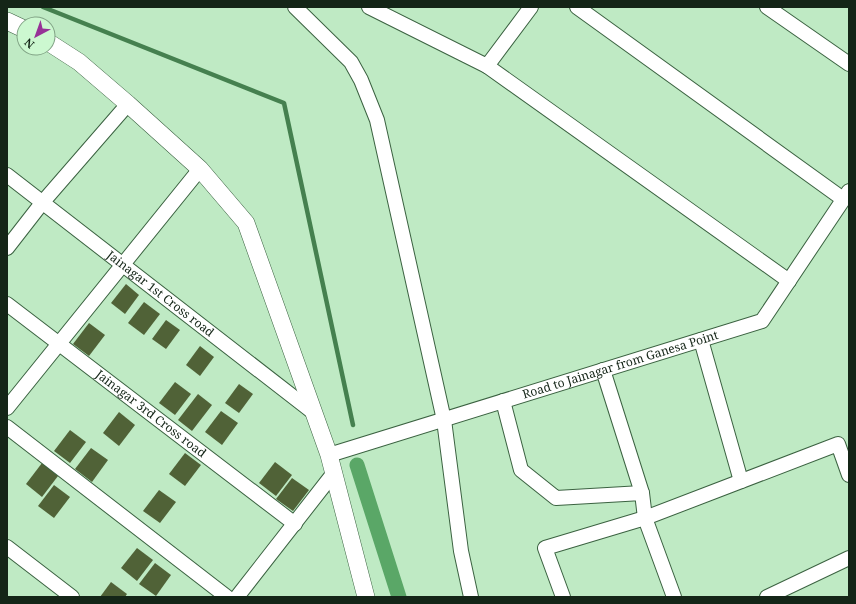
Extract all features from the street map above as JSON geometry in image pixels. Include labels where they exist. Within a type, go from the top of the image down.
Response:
[{"type":"street","points":[[295,7],[351,62],[361,80],[377,120],[444,420],[461,551],[471,597]]},
{"type":"street","points":[[369,7],[487,66],[789,281]]},
{"type":"street","points":[[487,66],[532,7]]},
{"type":"street","points":[[577,7],[846,195]]},
{"type":"street","points":[[767,7],[849,64]]},
{"type":"street","points":[[56,47],[79,62],[200,169],[246,223],[329,455],[366,597]]},
{"type":"street","points":[[7,248],[42,203],[128,104]]},
{"type":"street","points":[[7,408],[200,169]]},
{"type":"street","name":"Jainagar 1st Cross road","points":[[7,175],[314,413]]},
{"type":"street","name":"Road to Jainagar from Ganesa Point","points":[[329,455],[762,321],[846,195]]},
{"type":"street","name":"Jainagar 3rd Cross road","points":[[7,304],[295,524]]},
{"type":"street","points":[[701,340],[741,481]]},
{"type":"street","points":[[603,370],[642,493],[645,518],[674,597]]},
{"type":"street","points":[[502,401],[521,470],[556,498],[642,493]]},
{"type":"street","points":[[7,426],[227,597]]},
{"type":"street","points":[[562,597],[545,548],[645,518],[838,444],[849,475]]},
{"type":"street","points":[[237,597],[333,474]]},
{"type":"street","points":[[7,548],[72,597]]},
{"type":"street","points":[[767,597],[849,558]]},
{"type":"building","points":[[126,284],[139,295],[125,314],[111,303]]},
{"type":"building","points":[[144,302],[160,314],[144,335],[128,323]]},
{"type":"building","points":[[166,320],[180,330],[166,349],[152,339]]},
{"type":"building","points":[[89,323],[105,335],[89,356],[73,344]]},
{"type":"building","points":[[200,346],[214,357],[200,376],[186,365]]},
{"type":"building","points":[[175,382],[191,394],[175,415],[159,403]]},
{"type":"building","points":[[239,384],[253,394],[239,413],[225,403]]},
{"type":"building","points":[[198,394],[212,405],[192,431],[178,420]]},
{"type":"building","points":[[221,411],[238,423],[222,445],[205,432]]},
{"type":"building","points":[[119,412],[135,425],[119,446],[103,433]]},
{"type":"building","points":[[70,430],[86,442],[70,463],[54,451]]},
{"type":"building","points":[[91,448],[108,460],[92,482],[75,469]]},
{"type":"building","points":[[185,453],[201,465],[185,486],[169,474]]},
{"type":"building","points":[[275,462],[292,475],[276,496],[259,483]]},
{"type":"building","points":[[42,463],[58,476],[42,497],[26,484]]},
{"type":"building","points":[[292,478],[309,490],[293,511],[276,499]]},
{"type":"building","points":[[54,485],[70,497],[54,518],[38,506]]},
{"type":"building","points":[[159,490],[176,502],[160,523],[143,511]]},
{"type":"building","points":[[137,548],[153,560],[137,581],[121,568]]},
{"type":"building","points":[[155,563],[171,575],[156,596],[139,584]]},
{"type":"building","points":[[111,582],[127,594],[125,597],[100,597]]},
{"type":"waterway","points":[[43,7],[284,103],[353,425]]},
{"type":"waterway","points":[[357,465],[399,597]]}]
